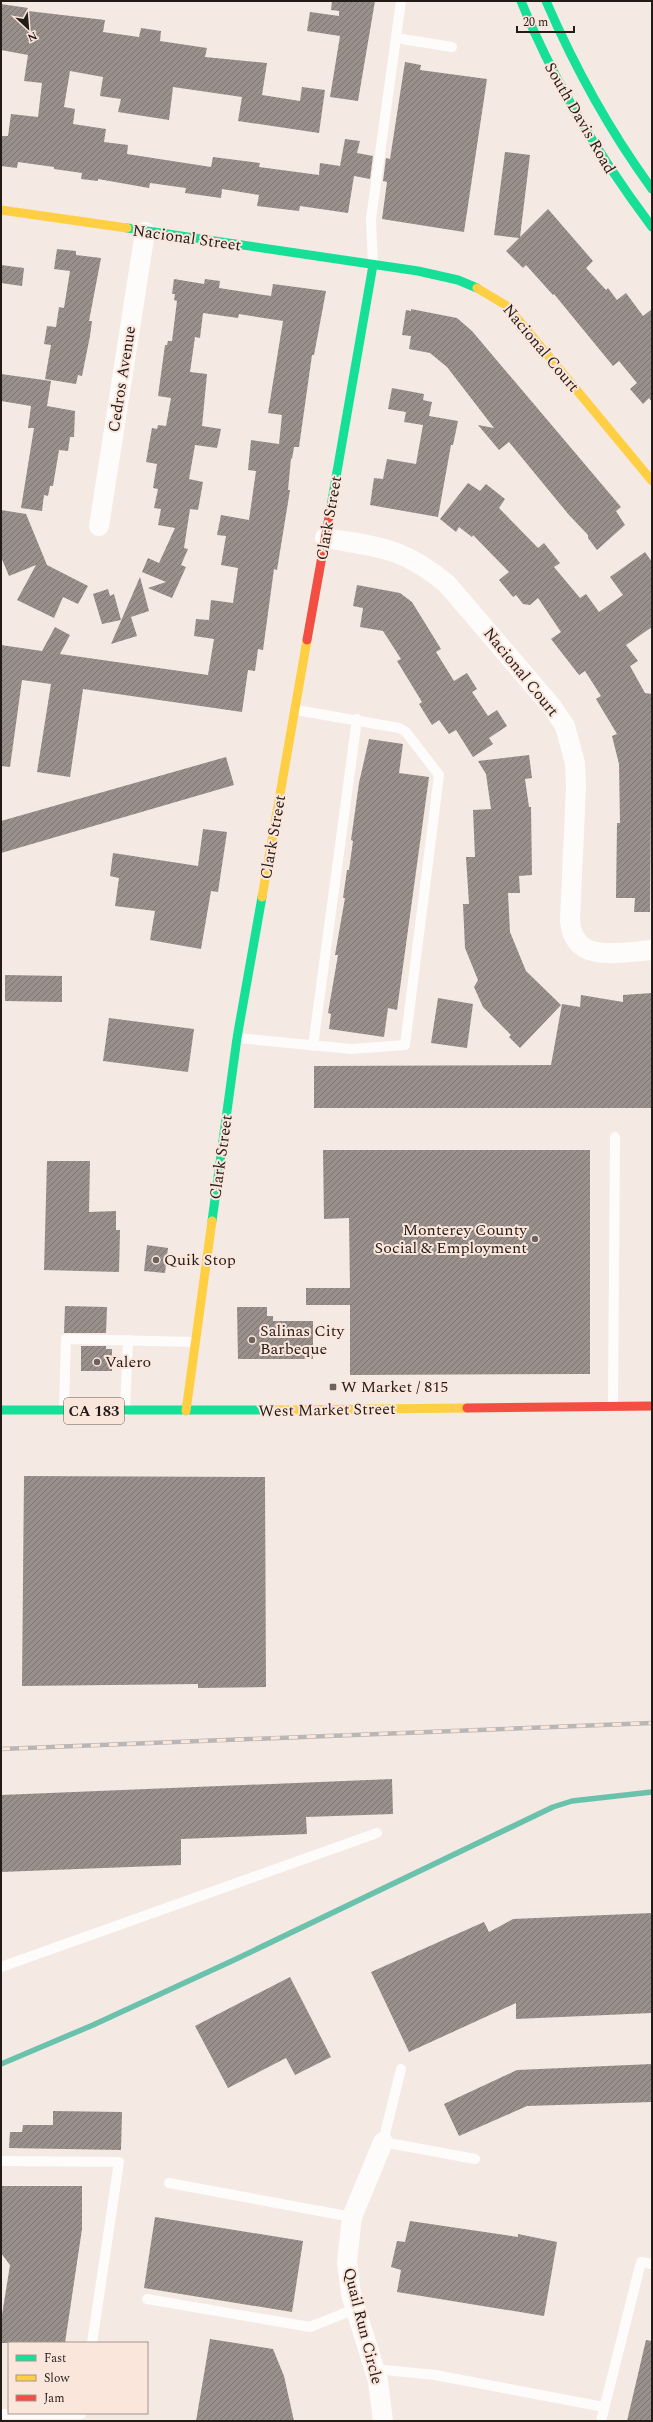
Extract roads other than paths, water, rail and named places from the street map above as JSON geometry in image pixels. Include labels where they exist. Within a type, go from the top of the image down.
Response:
[{"type":"street","name":"South Davis Road","points":[[520,1],[542,51],[586,134],[622,188],[652,227]]},
{"type":"street","name":"South Davis Road","points":[[546,1],[563,40],[588,88],[610,127],[652,189]]},
{"type":"street","name":"Nacional Street","points":[[1,210],[373,265]]},
{"type":"street","name":"Cedros Avenue","points":[[100,526],[145,232]]},
{"type":"street","name":"Nacional Court","points":[[373,265],[456,279],[496,297],[524,326],[652,481]]},
{"type":"street","name":"Clark Street","points":[[186,1411],[237,1038],[296,710],[373,265]]},
{"type":"street","name":"Nacional Court","points":[[325,538],[386,548],[418,562],[432,571],[447,584],[553,708],[565,726],[575,763],[576,786],[570,921],[573,938],[582,948],[597,952],[652,950]]},
{"type":"street","name":"West Market Street","points":[[1,1410],[186,1411],[652,1406]]},
{"type":"street","name":"Quail Run Circle","points":[[383,2142],[352,2217],[347,2262],[355,2309],[375,2369],[383,2421]]},
{"type":"lane","points":[[373,265],[371,219],[401,1]]},
{"type":"lane","points":[[396,38],[452,47]]},
{"type":"lane","points":[[237,1038],[351,1049],[406,1045],[439,775],[406,732],[399,728],[357,719],[296,710]]},
{"type":"lane","points":[[313,1046],[357,719]]},
{"type":"lane","points":[[613,1406],[615,1137]]},
{"type":"lane","points":[[64,1410],[66,1339],[195,1342]]},
{"type":"lane","points":[[126,1411],[128,1340]]},
{"type":"lane","points":[[1,1967],[377,1833]]},
{"type":"lane","points":[[401,2069],[383,2142],[475,2159]]},
{"type":"lane","points":[[1,2161],[119,2162],[92,2342]]},
{"type":"lane","points":[[169,2184],[352,2217]]},
{"type":"lane","points":[[600,2421],[641,2262],[652,2264]]},
{"type":"lane","points":[[147,2299],[310,2327],[355,2309]]},
{"type":"lane","points":[[375,2369],[435,2375],[604,2407]]},
{"type":"lane","points":[[1,2414],[81,2416]]},
{"type":"waterway","points":[[1,2064],[93,2025],[234,1960],[553,1807],[572,1801],[652,1792]]},
{"type":"railway","points":[[1,1749],[652,1723]]},
{"type":"place","name":"Monterey County Social & Employment","points":[[535,1239]]},
{"type":"place","name":"Quik Stop","points":[[156,1260]]},
{"type":"place","name":"Salinas City Barbeque","points":[[252,1340]]},
{"type":"place","name":"Valero","points":[[97,1362]]},
{"type":"place","name":"W Market / 815","points":[[333,1387]]}]
